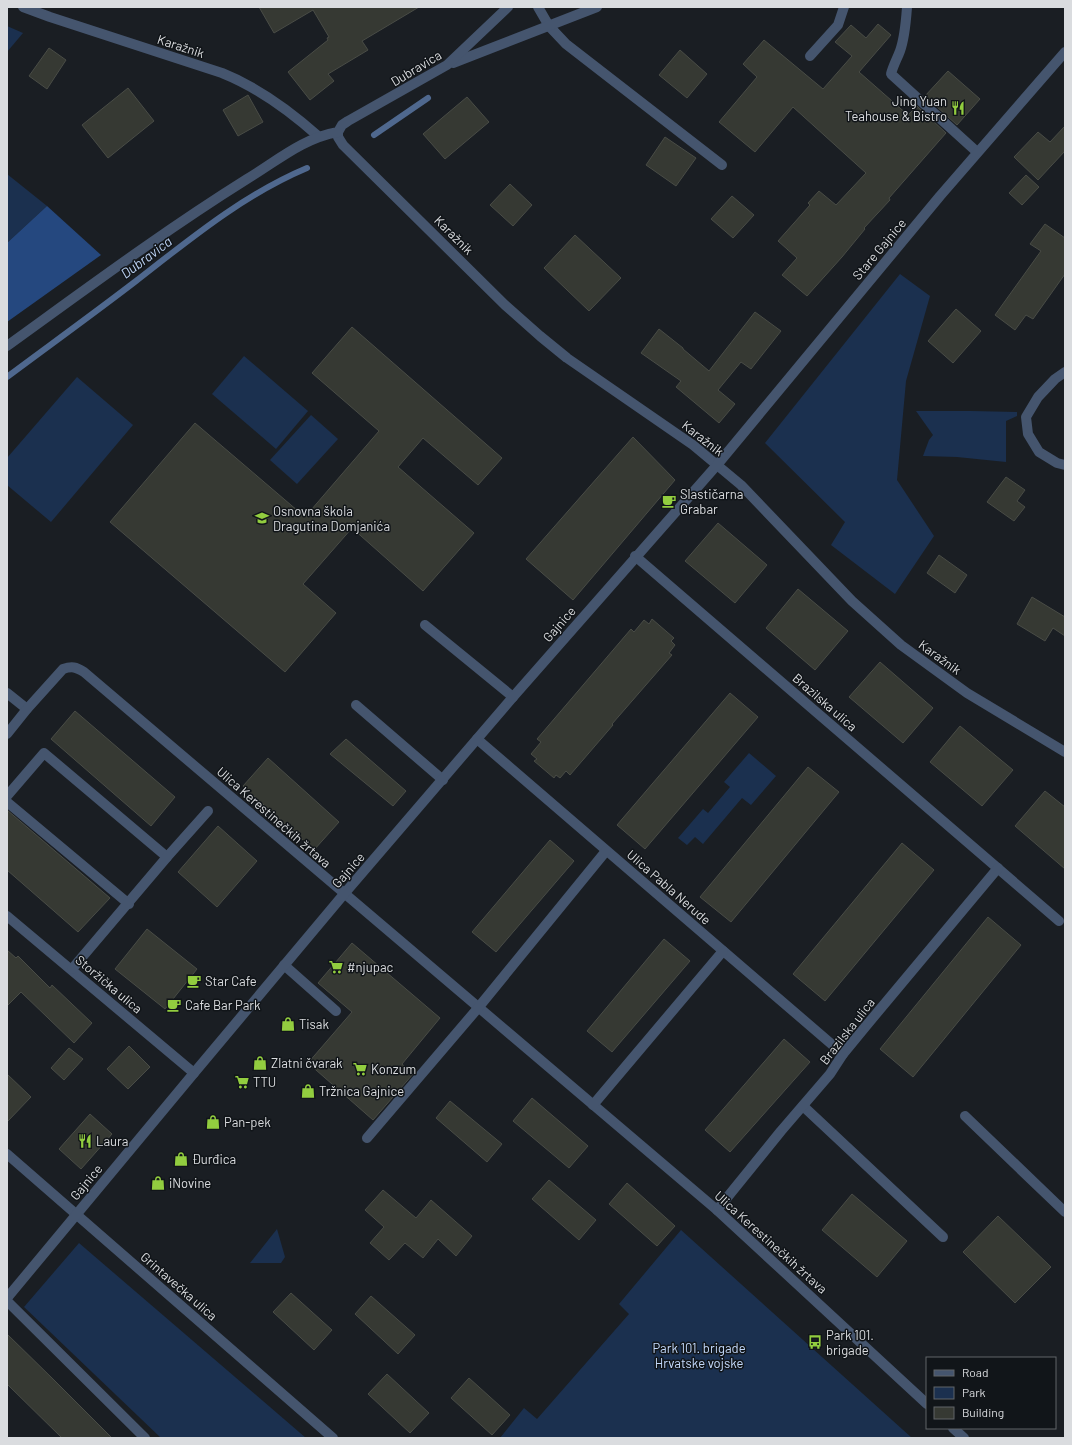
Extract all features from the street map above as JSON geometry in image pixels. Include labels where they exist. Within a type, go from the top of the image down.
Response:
[{"type":"street","name":"Karažnik","points":[[23,7],[50,18],[222,72],[240,80],[272,100],[318,136]]},
{"type":"street","name":"Dubravica","points":[[338,132],[348,121],[447,65],[508,7]]},
{"type":"street","points":[[538,7],[549,26],[566,44],[722,165]]},
{"type":"street","points":[[447,65],[597,7]]},
{"type":"street","points":[[810,56],[838,25],[844,7]]},
{"type":"street","points":[[906,7],[905,28],[900,50],[893,66],[892,74],[977,152]]},
{"type":"street","name":"Stare Gajnice","points":[[717,465],[977,152],[1065,52]]},
{"type":"street","name":"Karažnik","points":[[338,132],[338,137],[343,145],[505,305],[567,358],[693,445],[717,465],[759,502],[852,601],[901,645],[968,693],[1065,752]]},
{"type":"street","points":[[7,346],[136,253],[208,203],[276,159],[318,136],[338,132]]},
{"type":"street","points":[[1065,372],[1054,379],[1038,397],[1026,417],[1028,434],[1039,452],[1057,463],[1065,465]]},
{"type":"street","name":"Gajnice","points":[[146,1438],[7,1300],[76,1214],[344,894],[635,556],[717,465]]},
{"type":"street","name":"Brazilska ulica","points":[[635,556],[1059,921]]},
{"type":"street","points":[[426,624],[513,697]]},
{"type":"street","name":"Ulica Kerestinečkih žrtava","points":[[27,709],[64,669],[70,666],[84,672],[717,1210],[926,1403]]},
{"type":"street","points":[[7,693],[27,709],[7,734]]},
{"type":"street","points":[[356,705],[443,780]]},
{"type":"street","name":"Ulica Pabla Nerude","points":[[477,739],[843,1054]]},
{"type":"street","points":[[7,796],[44,753],[167,857]]},
{"type":"street","points":[[7,802],[129,904]]},
{"type":"street","points":[[72,969],[208,811]]},
{"type":"street","points":[[367,1138],[478,1008],[606,851]]},
{"type":"street","name":"Brazilska ulica","points":[[717,1210],[830,1074],[843,1054],[998,868]]},
{"type":"street","name":"Storžička ulica","points":[[7,916],[194,1072]]},
{"type":"street","points":[[593,1106],[723,951]]},
{"type":"street","points":[[284,965],[336,1011]]},
{"type":"street","points":[[803,1106],[943,1237]]},
{"type":"street","points":[[965,1116],[1065,1212]]},
{"type":"street","name":"Grintavečka ulica","points":[[7,1154],[333,1438]]},
{"type":"street","points":[[954,1429],[964,1438]]},
{"type":"green space","points":[[7,26],[23,33],[7,52]]},
{"type":"green space","points":[[7,174],[47,206],[7,243]]},
{"type":"green space","points":[[900,274],[930,296],[906,381],[897,480],[934,536],[895,594],[831,545],[845,522],[765,443]]},
{"type":"green space","points":[[244,356],[308,411],[276,449],[212,394]]},
{"type":"green space","points":[[77,377],[133,425],[51,522],[7,485],[7,458]]},
{"type":"green space","points":[[916,411],[1017,412],[1017,416],[1006,421],[1006,462],[957,457],[923,456],[929,440],[933,435]]},
{"type":"green space","points":[[311,415],[338,439],[297,484],[270,460]]},
{"type":"green space","points":[[749,753],[776,776],[751,805],[742,798],[703,844],[695,837],[687,845],[678,838],[703,809],[708,813],[730,787],[724,782]]},
{"type":"green space","points":[[277,1229],[285,1257],[281,1263],[250,1263]]},
{"type":"green space","name":"Park 101. brigade Hrvatske vojske","points":[[681,1230],[912,1438],[500,1438],[524,1408],[537,1419],[629,1314],[619,1304]]},
{"type":"green space","points":[[79,1243],[306,1438],[161,1438],[24,1307]]},
{"type":"shaded area","points":[[47,206],[101,255],[7,322],[7,243]]},
{"type":"building","points":[[259,7],[419,7],[362,41],[368,50],[328,74],[334,81],[310,100],[288,72],[328,40],[327,38],[329,37],[313,10],[274,33]]},
{"type":"building","points":[[878,24],[891,35],[859,72],[908,115],[917,106],[946,133],[889,198],[890,200],[864,228],[865,229],[842,257],[807,296],[782,275],[797,258],[778,241],[810,205],[808,203],[819,191],[836,205],[866,173],[793,107],[755,152],[719,122],[757,77],[743,64],[764,40],[823,89],[852,56],[835,42],[851,25],[866,38]]},
{"type":"building","points":[[49,48],[66,60],[47,89],[29,76]]},
{"type":"building","points":[[680,50],[707,74],[687,98],[659,75]]},
{"type":"building","points":[[948,71],[980,99],[957,125],[925,96]]},
{"type":"building","points":[[128,88],[154,121],[108,158],[82,125]]},
{"type":"building","points":[[248,95],[263,122],[238,136],[223,110]]},
{"type":"building","points":[[467,97],[489,122],[445,159],[423,134]]},
{"type":"building","points":[[1065,126],[1065,151],[1038,180],[1014,157],[1038,132],[1050,142]]},
{"type":"building","points":[[665,137],[696,158],[676,186],[646,165]]},
{"type":"building","points":[[1026,175],[1039,187],[1022,205],[1009,193]]},
{"type":"building","points":[[510,184],[532,205],[513,226],[490,205]]},
{"type":"building","points":[[732,196],[754,215],[733,238],[711,219]]},
{"type":"building","points":[[1045,224],[1065,238],[1065,274],[1033,319],[1026,315],[1015,330],[995,315],[1041,251],[1030,244]]},
{"type":"building","points":[[575,235],[621,278],[589,311],[544,268]]},
{"type":"building","points":[[956,309],[981,331],[953,363],[928,341]]},
{"type":"building","points":[[755,312],[781,331],[751,369],[741,362],[718,390],[735,404],[719,423],[676,387],[681,381],[641,353],[659,329],[709,371]]},
{"type":"building","points":[[352,327],[502,458],[478,485],[423,438],[398,467],[474,533],[423,591],[352,528],[303,584],[336,613],[285,672],[110,522],[195,423],[305,517],[379,431],[312,373]]},
{"type":"building","points":[[633,437],[675,480],[573,600],[526,559]]},
{"type":"building","points":[[1006,477],[1025,490],[1017,501],[1025,507],[1014,521],[987,502]]},
{"type":"building","points":[[718,523],[767,565],[735,603],[685,561]]},
{"type":"building","points":[[939,555],[967,575],[955,593],[927,573]]},
{"type":"building","points":[[798,589],[848,631],[815,670],[766,628]]},
{"type":"building","points":[[1032,597],[1065,617],[1065,636],[1053,628],[1045,641],[1017,624]]},
{"type":"building","points":[[652,619],[674,638],[671,641],[675,645],[669,653],[672,655],[570,775],[566,771],[560,778],[556,775],[554,778],[534,761],[537,759],[531,754],[541,742],[537,739],[631,629],[634,632],[644,620],[649,624]]},
{"type":"building","points":[[880,662],[933,708],[903,743],[849,697]]},
{"type":"building","points":[[730,693],[758,717],[645,849],[617,825]]},
{"type":"building","points":[[75,711],[175,797],[151,826],[51,739]]},
{"type":"building","points":[[960,726],[1013,770],[982,806],[930,762]]},
{"type":"building","points":[[346,739],[406,791],[393,806],[330,754]]},
{"type":"building","points":[[268,758],[339,822],[314,850],[243,786]]},
{"type":"building","points":[[808,767],[839,792],[731,922],[700,897]]},
{"type":"building","points":[[1045,791],[1065,807],[1065,869],[1015,826]]},
{"type":"building","points":[[7,810],[110,898],[78,932],[7,870]]},
{"type":"building","points":[[218,826],[257,861],[217,907],[178,872]]},
{"type":"building","points":[[550,840],[574,861],[496,952],[472,932]]},
{"type":"building","points":[[902,843],[934,870],[825,1001],[793,974]]},
{"type":"building","points":[[988,917],[1021,945],[913,1077],[880,1049]]},
{"type":"building","points":[[147,929],[197,969],[165,1009],[115,969]]},
{"type":"building","points":[[664,939],[690,961],[612,1052],[587,1031]]},
{"type":"building","points":[[352,943],[440,1018],[402,1064],[413,1074],[373,1120],[308,1063],[352,1012],[318,983]]},
{"type":"building","points":[[7,950],[16,958],[18,956],[50,988],[52,985],[92,1023],[74,1043],[21,992],[7,1006]]},
{"type":"building","points":[[784,1039],[810,1062],[730,1152],[705,1130]]},
{"type":"building","points":[[129,1046],[150,1067],[128,1089],[107,1069]]},
{"type":"building","points":[[69,1048],[83,1059],[64,1080],[51,1068]]},
{"type":"building","points":[[7,1074],[31,1097],[7,1122]]},
{"type":"building","points":[[532,1098],[588,1146],[569,1168],[513,1121]]},
{"type":"building","points":[[450,1101],[502,1144],[487,1162],[436,1118]]},
{"type":"building","name":"Laura","points":[[90,1114],[112,1134],[81,1169],[59,1149]]},
{"type":"building","points":[[549,1180],[596,1220],[579,1240],[532,1199]]},
{"type":"building","points":[[627,1183],[675,1226],[657,1246],[609,1204]]},
{"type":"building","points":[[383,1190],[416,1218],[431,1200],[472,1236],[456,1256],[438,1239],[423,1258],[405,1243],[389,1260],[370,1243],[384,1227],[365,1210]]},
{"type":"building","points":[[852,1194],[907,1241],[877,1277],[822,1230]]},
{"type":"building","points":[[998,1216],[1051,1267],[1015,1303],[963,1252]]},
{"type":"building","points":[[291,1293],[332,1330],[314,1350],[273,1312]]},
{"type":"building","points":[[371,1296],[415,1335],[398,1354],[355,1314]]},
{"type":"building","points":[[7,1334],[112,1438],[62,1438],[7,1384]]},
{"type":"building","points":[[387,1374],[429,1413],[410,1433],[368,1394]]},
{"type":"building","points":[[469,1378],[510,1415],[492,1435],[451,1398]]},
{"type":"waterway","name":"Dubravica","points":[[374,135],[428,98]]},
{"type":"waterway","name":"Dubravica","points":[[7,377],[218,219],[261,191],[307,168]]},
{"type":"place","name":"Jing Yuan Teahouse & Bistro","points":[[958,108]]},
{"type":"place","name":"Slastičarna Grabar","points":[[669,501]]},
{"type":"place","name":"Osnovna škola Dragutina Domjanića","points":[[262,518]]},
{"type":"place","name":"#njupac","points":[[336,967]]},
{"type":"place","name":"Star Cafe","points":[[194,981]]},
{"type":"place","name":"Cafe Bar Park","points":[[174,1005]]},
{"type":"place","name":"Tisak","points":[[288,1024]]},
{"type":"place","name":"Zlatni čvarak","points":[[260,1063]]},
{"type":"place","name":"Konzum","points":[[360,1069]]},
{"type":"place","name":"TTU","points":[[242,1082]]},
{"type":"place","name":"Tržnica Gajnice","points":[[308,1091]]},
{"type":"place","name":"Pan-pek","points":[[213,1122]]},
{"type":"place","name":"Laura","points":[[85,1141]]},
{"type":"place","name":"Đurđica","points":[[181,1159]]},
{"type":"place","name":"iNovine","points":[[158,1183]]},
{"type":"place","name":"Park 101. brigade","points":[[815,1342]]}]
